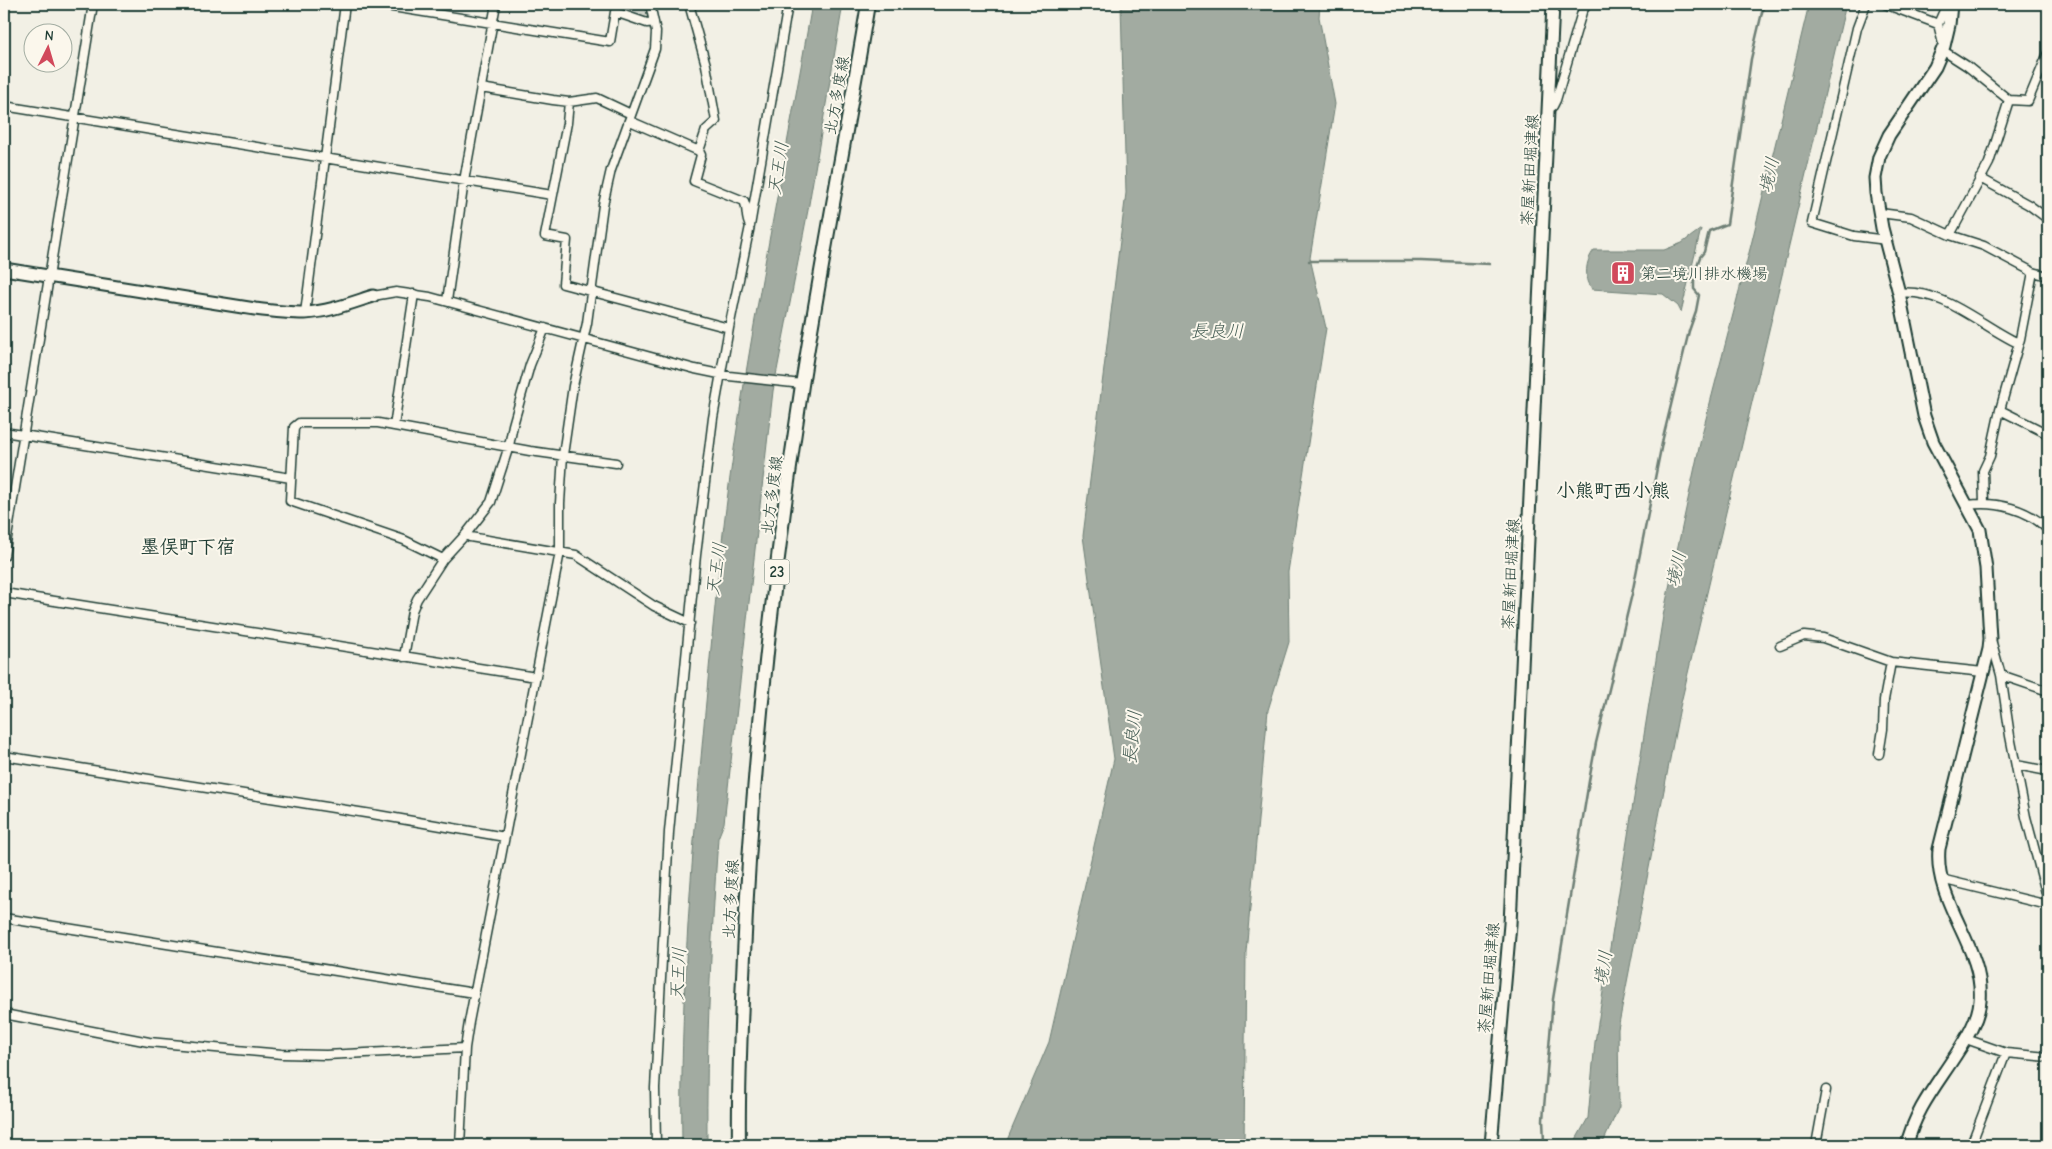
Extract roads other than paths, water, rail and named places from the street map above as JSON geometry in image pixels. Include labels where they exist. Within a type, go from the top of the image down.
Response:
[{"type":"main road","name":"北方多度線","points":[[739,1145],[738,1104],[747,871],[762,702],[786,496],[796,384],[868,4]]},
{"type":"street","points":[[4,556],[93,4]]},
{"type":"street","points":[[305,313],[345,4]]},
{"type":"street","points":[[374,4],[610,42],[615,12],[647,23],[654,22]]},
{"type":"street","points":[[447,301],[464,181],[496,4]]},
{"type":"street","points":[[460,1145],[465,1048],[474,993],[560,552],[560,503],[563,455],[573,386],[592,290],[603,205],[609,178],[655,49],[654,22],[650,4]]},
{"type":"street","points":[[689,4],[706,65],[716,121],[706,130],[699,150],[701,155],[694,181],[744,200],[747,220],[750,226]]},
{"type":"street","points":[[656,1145],[655,1088],[667,851],[696,554],[713,418],[750,226],[788,4]]},
{"type":"street","name":"茶屋新田堀津線","points":[[1491,1145],[1510,924],[1553,4]]},
{"type":"street","points":[[1548,109],[1553,106],[1556,100],[1586,4]]},
{"type":"street","points":[[1866,4],[1857,28],[1812,223],[1854,236],[1886,240]]},
{"type":"street","points":[[1885,4],[1938,24]]},
{"type":"street","points":[[1947,4],[1938,24],[1943,48],[2009,100],[2028,101],[2048,53]]},
{"type":"street","points":[[1907,1145],[1910,1132],[1926,1100],[1966,1039],[1977,1014],[1980,1000],[1979,982],[1973,960],[1945,894],[1938,865],[1940,849],[1990,639],[1986,568],[1980,530],[1933,442],[1924,416],[1899,293],[1880,213],[1875,178],[1879,158],[1889,135],[1935,67],[1943,48],[1949,25],[1951,4]]},
{"type":"street","points":[[481,88],[569,102],[597,98],[631,118],[699,150]]},
{"type":"street","points":[[1950,235],[1989,163],[2009,100]]},
{"type":"street","points":[[569,102],[567,124],[545,236],[567,240],[563,284],[592,290],[729,328]]},
{"type":"street","points":[[4,106],[552,195]]},
{"type":"street","points":[[1980,178],[2028,205],[2048,219]]},
{"type":"street","points":[[1880,213],[1911,217],[1950,235],[1984,246],[2033,272],[2048,276]]},
{"type":"street","points":[[4,269],[255,309],[305,313],[330,309],[373,296],[396,292],[414,294],[447,301],[695,369],[729,376],[796,384]]},
{"type":"street","points":[[1984,503],[1983,471],[1990,456],[2018,343],[2033,272]]},
{"type":"street","points":[[1899,293],[1907,292],[1947,302],[1998,334],[2018,343]]},
{"type":"street","points":[[394,426],[414,294]]},
{"type":"street","points":[[404,657],[412,611],[443,559],[466,534],[490,502],[509,446],[530,365],[545,328]]},
{"type":"street","points":[[2000,410],[2048,434]]},
{"type":"street","points":[[443,559],[404,540],[296,505],[290,501],[294,427],[299,423],[378,423],[616,463]]},
{"type":"street","points":[[4,432],[291,478]]},
{"type":"street","points":[[1968,505],[1984,503],[2009,507],[2040,520],[2048,530]]},
{"type":"street","points":[[466,534],[470,537],[576,555],[654,606],[690,623]]},
{"type":"street","points":[[4,593],[536,677]]},
{"type":"street","points":[[1780,646],[1804,636],[1823,638],[1891,662],[1983,672]]},
{"type":"street","points":[[1990,639],[2002,675],[2026,817],[2048,900]]},
{"type":"street","points":[[1879,754],[1883,729],[1884,700],[1891,662]]},
{"type":"street","points":[[2002,675],[2048,692]]},
{"type":"street","points":[[4,756],[378,815],[504,837]]},
{"type":"street","points":[[2016,766],[2048,771]]},
{"type":"street","points":[[1941,879],[2048,905]]},
{"type":"street","points":[[4,918],[474,993]]},
{"type":"street","points":[[4,1014],[149,1042],[282,1054],[326,1055],[465,1048]]},
{"type":"street","points":[[1966,1039],[2006,1053],[2048,1058]]},
{"type":"street","points":[[1972,1145],[2006,1053]]},
{"type":"street","points":[[1816,1145],[1826,1090]]},
{"type":"water","name":"天王川","points":[[812,4],[843,4],[808,210],[773,391],[724,823],[718,838],[707,1068],[707,1145],[682,1145],[684,995],[690,896],[720,556],[762,277]]},
{"type":"water","name":"長良川","points":[[1121,4],[1320,4],[1319,17],[1335,104],[1310,258],[1326,328],[1288,572],[1289,642],[1268,710],[1246,952],[1244,1145],[1005,1145],[1049,1042],[1114,759],[1083,536],[1126,193]]},
{"type":"water","name":"境川","points":[[1809,4],[1846,4],[1680,707],[1618,1029],[1619,1107],[1602,1145],[1573,1145],[1588,1118],[1595,1042],[1663,616],[1702,434],[1751,245]]},
{"type":"water","points":[[1701,229],[1681,312],[1678,306],[1663,294],[1592,289],[1589,284],[1587,264],[1594,250],[1664,250],[1682,243]]},
{"type":"waterway","points":[[1548,1145],[1544,1142],[1543,1120],[1553,999],[1596,743],[1632,594],[1663,438],[1689,331],[1696,311],[1699,295],[1694,289],[1694,274],[1700,257],[1704,252],[1709,231],[1727,224],[1751,59],[1764,4]]},
{"type":"waterway","points":[[1309,261],[1421,261],[1490,264]]},
{"type":"place","name":"第二境川排水機場","points":[[1623,273]]},
{"type":"district","name":"小熊町西小熊","points":[[1613,490]]},
{"type":"district","name":"墨俣町下宿","points":[[188,546]]}]
